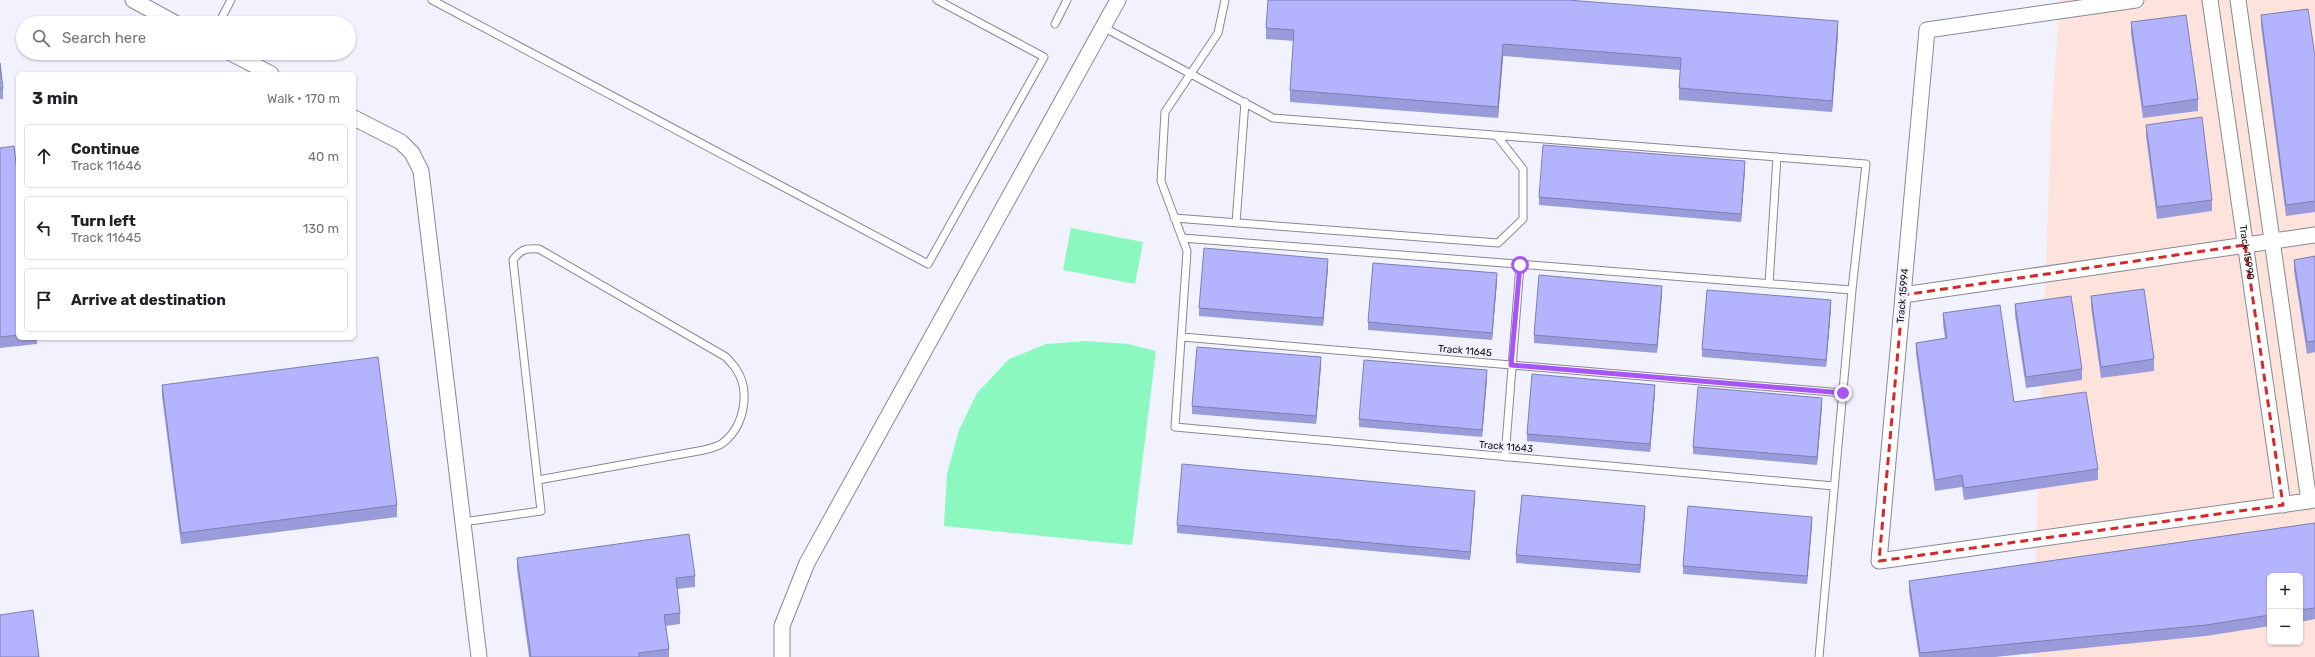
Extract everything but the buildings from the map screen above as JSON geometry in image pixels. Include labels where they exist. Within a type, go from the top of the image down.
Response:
[{"type":"street","points":[[133,0],[162,16]]},
{"type":"street","points":[[782,657],[782,626],[807,562],[1118,0]]},
{"type":"street","name":"Track 15994","points":[[2136,0],[1927,30],[1879,561],[2283,505]]},
{"type":"street","name":"Track 15990","points":[[2210,0],[2283,505]]},
{"type":"street","points":[[2238,0],[2272,242],[2312,501],[2283,505]]},
{"type":"street","points":[[244,60],[267,72]]},
{"type":"street","points":[[356,119],[400,142],[412,154],[420,171],[479,657]]},
{"type":"street","points":[[1903,295],[2315,235]]},
{"type":"lane","points":[[223,16],[232,0]]},
{"type":"lane","points":[[432,0],[928,264],[1044,57],[937,0]]},
{"type":"lane","points":[[1055,24],[1067,0]]},
{"type":"lane","points":[[1182,337],[1187,251],[1161,181],[1165,112],[1218,33],[1225,0]]},
{"type":"lane","points":[[1104,27],[1192,73],[1273,118],[1866,164],[1852,290],[1819,657]]},
{"type":"lane","points":[[1236,223],[1245,102]]},
{"type":"lane","points":[[1174,218],[1498,243],[1523,219],[1523,169],[1497,136]]},
{"type":"lane","points":[[1769,284],[1777,157]]},
{"type":"lane","points":[[1182,238],[1852,290]]},
{"type":"lane","points":[[463,522],[541,511],[513,260],[518,252],[525,248],[539,249],[726,358],[736,369],[743,386],[744,409],[734,432],[723,444],[704,450],[538,480]]},
{"type":"lane","points":[[1505,457],[1520,265]]},
{"type":"lane","name":"Track 11645","points":[[1182,337],[1843,393]]},
{"type":"lane","name":"Track 11643","points":[[1182,337],[1176,427],[1834,486]]},
{"type":"highlighted area","points":[[2245,245],[2283,505],[1879,561],[1903,295]]},
{"type":"shaded area","points":[[2060,0],[2315,0],[2315,657],[2032,657],[2051,122]]},
{"type":"green space","points":[[1071,228],[1143,242],[1135,284],[1063,270]]},
{"type":"green space","points":[[1086,341],[1128,344],[1156,351],[1132,545],[944,526],[947,474],[959,430],[977,393],[1009,359],[1046,344]]},
{"type":"route","points":[[1520,265],[1511,365],[1843,393]]}]
